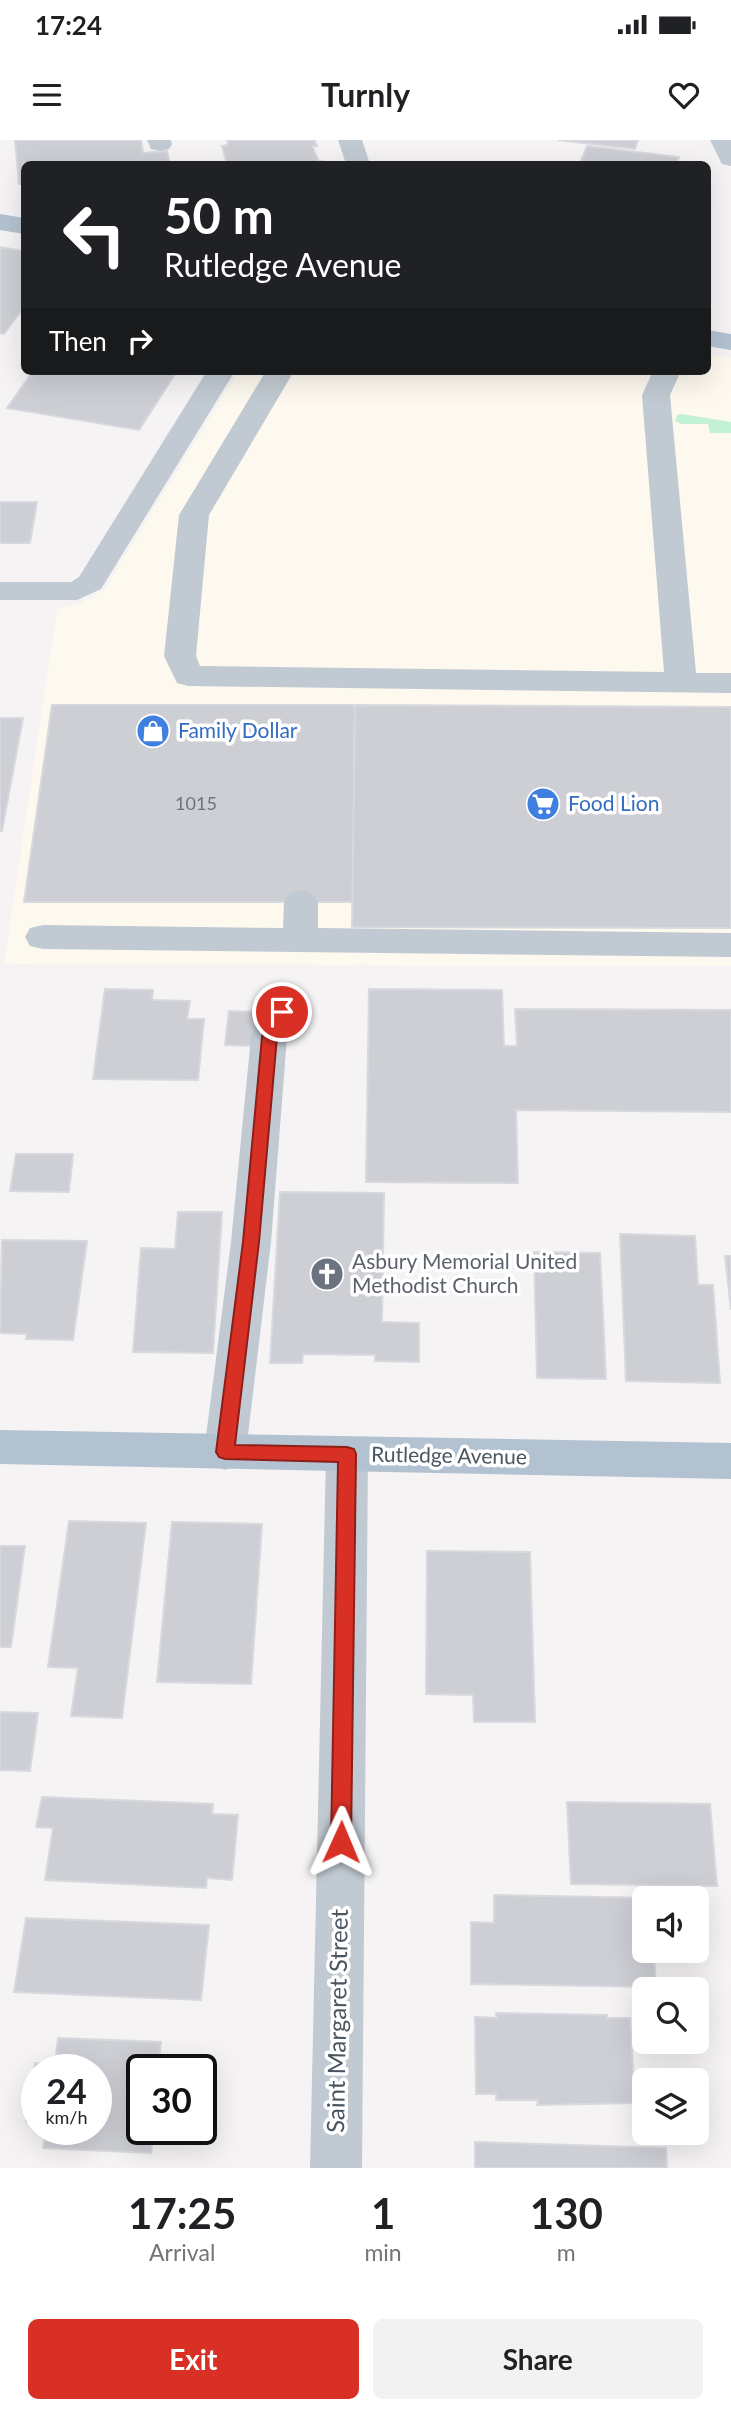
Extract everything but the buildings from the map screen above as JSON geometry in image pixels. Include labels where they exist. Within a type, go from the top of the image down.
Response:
[{"type":"main road","points":[[0,222],[21,226]]},
{"type":"main road","points":[[711,339],[731,342]]},
{"type":"main road","name":"Rutledge Avenue","points":[[0,1447],[731,1461]]},
{"type":"street","points":[[350,140],[357,161]]},
{"type":"street","points":[[722,140],[731,159]]},
{"type":"street","points":[[0,591],[77,591],[90,583],[219,375]]},
{"type":"street","points":[[278,375],[194,516],[180,656],[188,676],[731,683]]},
{"type":"street","points":[[665,375],[656,395],[681,682]]},
{"type":"street","points":[[300,940],[301,902]]},
{"type":"street","points":[[43,937],[731,945]]},
{"type":"street","points":[[225,1452],[251,1242],[269,1037],[274,1021],[282,1012]]},
{"type":"street","name":"Saint Margaret Street","points":[[336,2168],[347,1454]]},
{"type":"shaded area","points":[[711,355],[731,358],[731,966],[4,964],[57,609],[81,603],[104,590],[237,375],[711,375]]},
{"type":"green space","points":[[677,415],[731,422],[731,433],[710,433],[708,424],[681,424],[675,421]]},
{"type":"place","name":"Family Dollar","points":[[153,731]]},
{"type":"place","name":"Food Lion","points":[[543,804]]},
{"type":"place","name":"Asbury Memorial United Methodist Church","points":[[327,1274]]},
{"type":"route","points":[[282,1012],[274,1021],[269,1037],[251,1242],[225,1452],[347,1454],[341,1842]]}]
